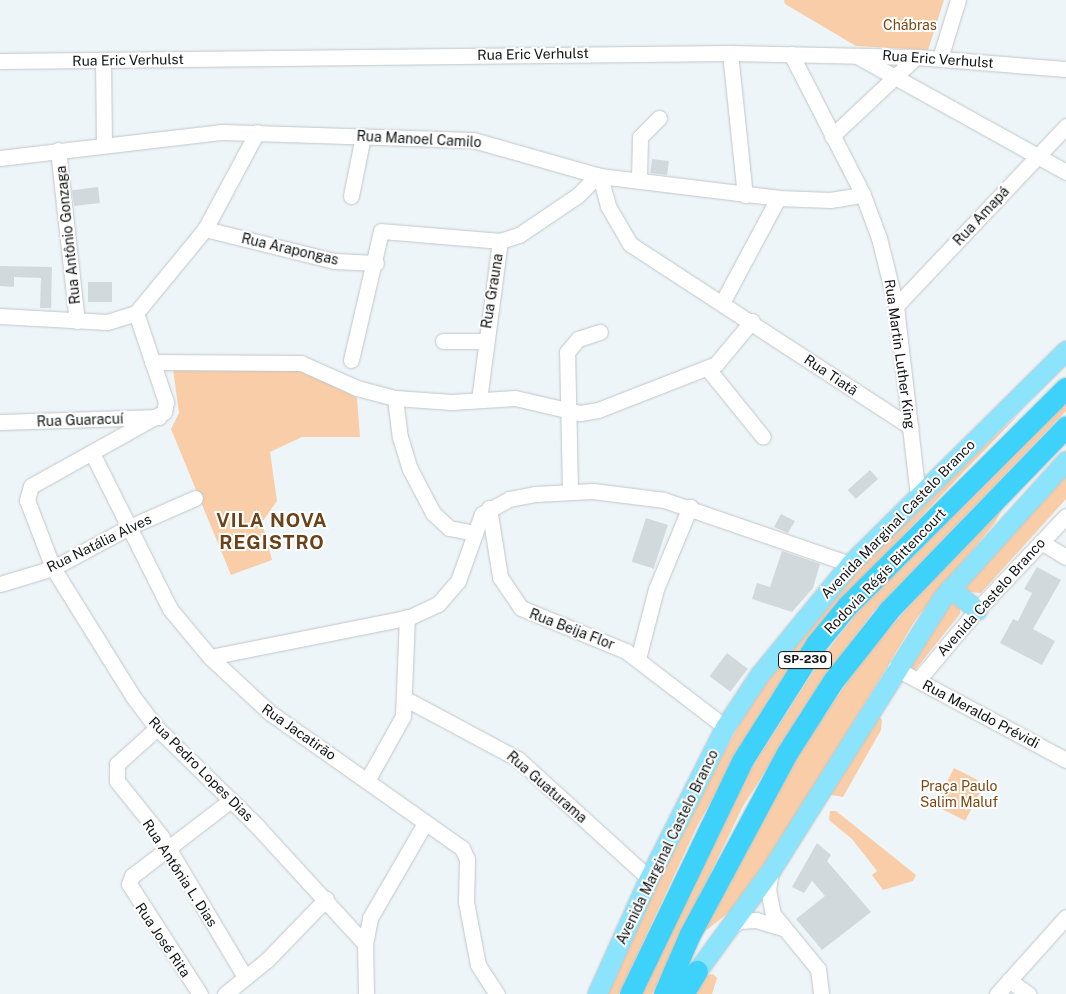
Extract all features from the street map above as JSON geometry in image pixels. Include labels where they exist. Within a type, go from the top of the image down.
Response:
[{"type":"highway","name":"Rodovia Régis Bittencourt","points":[[630,994],[742,761],[816,644],[847,606],[1065,388]]},
{"type":"highway","name":"Rodovia Régis Bittencourt","points":[[664,994],[690,934],[787,753],[833,681],[889,610],[1066,428]]},
{"type":"highway","points":[[683,994],[697,971]]},
{"type":"main road","name":"Avenida Marginal Castelo Branco","points":[[597,994],[649,878],[725,727],[760,674],[850,564],[1066,350]]},
{"type":"main road","points":[[697,971],[720,936],[771,870],[895,668],[950,588],[1066,461]]},
{"type":"main road","points":[[950,588],[977,610]]},
{"type":"street","points":[[940,58],[958,0]]},
{"type":"street","points":[[730,53],[745,195]]},
{"type":"street","name":"Rua Eric Verhulst","points":[[0,60],[103,61],[730,53],[916,56],[1066,69]]},
{"type":"street","name":"Rua Martin Luther King","points":[[791,54],[863,195],[879,238],[896,306],[918,495]]},
{"type":"street","points":[[855,55],[896,80],[1066,172]]},
{"type":"street","points":[[832,136],[896,80],[916,56]]},
{"type":"street","points":[[103,61],[104,143]]},
{"type":"street","points":[[638,180],[640,137],[659,118]]},
{"type":"street","name":"Rua Amapá","points":[[896,306],[1066,126]]},
{"type":"street","points":[[0,316],[112,321],[136,313],[205,229],[257,132]]},
{"type":"street","name":"Rua Manoel Camilo","points":[[0,158],[104,143],[257,132],[363,136],[484,142],[599,176],[745,195],[830,200],[863,195]]},
{"type":"street","points":[[351,196],[363,136]]},
{"type":"street","name":"Rua Antônio Gonzaga","points":[[58,150],[77,320]]},
{"type":"street","points":[[599,176],[608,206],[630,244],[722,303],[778,198]]},
{"type":"street","name":"Rua Grauna","points":[[478,400],[484,341],[500,241],[526,230],[578,195],[599,176]]},
{"type":"street","name":"Rua Arapongas","points":[[205,229],[334,261],[376,263]]},
{"type":"street","points":[[350,360],[376,263],[378,236],[385,229],[500,241]]},
{"type":"street","name":"Rua Tiatã","points":[[722,303],[911,427]]},
{"type":"street","points":[[92,453],[160,417],[166,402],[136,313]]},
{"type":"street","points":[[152,362],[307,364],[357,388],[394,398],[525,399],[568,413],[598,410],[708,368],[720,362],[752,321]]},
{"type":"street","points":[[570,491],[567,352],[578,339],[600,332]]},
{"type":"street","points":[[443,341],[484,341]]},
{"type":"street","points":[[708,368],[763,437]]},
{"type":"street","points":[[394,398],[400,438],[410,468],[433,513],[449,528],[475,533]]},
{"type":"street","name":"Rua Guaracuí","points":[[0,422],[160,417]]},
{"type":"street","name":"Rua Jacatirão","points":[[92,453],[170,609],[210,657],[269,712],[368,779],[424,824],[458,844],[465,854],[466,902],[478,964],[497,994]]},
{"type":"street","name":"Rua Pedro Lopes Dias","points":[[92,453],[31,486],[26,494],[53,568],[128,690],[157,728],[326,899],[364,944]]},
{"type":"street","points":[[210,657],[407,617],[438,604],[450,593],[482,514],[489,508],[509,499],[570,491],[619,492],[690,507],[850,564]]},
{"type":"street","name":"Rua Natália Alves","points":[[0,584],[53,568],[129,527],[196,498]]},
{"type":"street","points":[[638,659],[656,589],[690,507]]},
{"type":"street","name":"Rua Beija Flor","points":[[489,508],[500,576],[515,602],[528,613],[607,641],[638,659],[725,727]]},
{"type":"street","name":"Avenida Castelo Branco","points":[[918,680],[977,610],[1066,516]]},
{"type":"street","points":[[1040,542],[1066,557]]},
{"type":"street","points":[[368,779],[403,716],[406,699],[407,617]]},
{"type":"street","name":"Rua Meraldo Prévidi","points":[[895,668],[1066,760]]},
{"type":"street","name":"Rua Guaturama","points":[[406,699],[518,759],[649,878]]},
{"type":"street","name":"Rua Antônia L. Dias","points":[[157,728],[120,760],[115,775],[169,850],[245,977]]},
{"type":"street","points":[[169,850],[230,800]]},
{"type":"street","points":[[366,994],[364,944],[377,901],[424,824]]},
{"type":"street","name":"Rua José Rita","points":[[169,850],[132,876],[129,884],[200,994]]},
{"type":"street","points":[[771,870],[770,904],[785,929],[818,969],[821,994]]},
{"type":"street","points":[[225,994],[326,899]]},
{"type":"street","points":[[997,994],[1066,917]]},
{"type":"street","points":[[720,936],[734,924],[748,920],[768,922],[785,929]]},
{"type":"street","points":[[1009,980],[1028,994]]},
{"type":"green space","name":"Chábras","points":[[784,0],[944,0],[928,50],[856,46],[785,4]]},
{"type":"green space","points":[[300,368],[357,398],[360,437],[302,437],[270,452],[277,501],[262,522],[272,560],[231,575],[171,429],[179,413],[173,369]]},
{"type":"green space","points":[[1066,399],[1066,411],[873,612],[832,667],[743,806],[652,994],[638,994],[731,800],[822,658],[863,605]]},
{"type":"green space","points":[[1022,411],[842,599],[807,644],[770,697],[697,826],[619,994],[605,994],[686,823],[758,690],[792,643],[888,535]]},
{"type":"green space","points":[[1066,467],[1066,499],[981,593],[969,592],[965,586]]},
{"type":"green space","points":[[1011,494],[994,524],[916,619],[793,822],[733,909],[703,933],[707,917],[737,861],[805,745],[866,654]]},
{"type":"green space","points":[[950,602],[960,608],[960,614],[915,670],[910,670],[906,660]]},
{"type":"green space","points":[[877,713],[882,720],[881,730],[843,797],[826,794]]},
{"type":"green space","name":"Praça Paulo Salim Maluf","points":[[954,768],[984,783],[965,821],[935,805]]},
{"type":"green space","points":[[830,811],[836,811],[916,875],[913,881],[883,890],[872,875],[877,871],[852,839],[829,820]]},
{"type":"green space","points":[[713,974],[717,978],[712,994],[697,994],[706,975]]},
{"type":"building","points":[[652,159],[669,161],[667,175],[650,173]]},
{"type":"building","points":[[98,187],[100,203],[74,206],[72,190]]},
{"type":"building","points":[[0,266],[52,267],[51,308],[40,308],[41,278],[14,277],[14,287],[0,286]]},
{"type":"building","points":[[88,282],[112,282],[112,302],[88,302]]},
{"type":"building","points":[[870,470],[878,479],[856,499],[848,490]]},
{"type":"building","points":[[781,514],[795,521],[788,533],[774,527]]},
{"type":"building","points":[[646,518],[668,525],[654,569],[632,562]]},
{"type":"building","points":[[782,551],[820,564],[813,588],[792,612],[752,599],[757,583],[770,587]]},
{"type":"building","points":[[1037,567],[1061,580],[1033,629],[1055,641],[1042,665],[1000,643],[1013,619],[1018,621],[1032,593],[1024,589]]},
{"type":"building","points":[[727,653],[748,669],[730,692],[710,676]]},
{"type":"building","points":[[817,843],[831,855],[827,861],[871,912],[822,950],[796,919],[825,896],[812,881],[804,893],[792,887]]},
{"type":"district","name":"VILA NOVA REGISTRO","points":[[272,532]]}]
